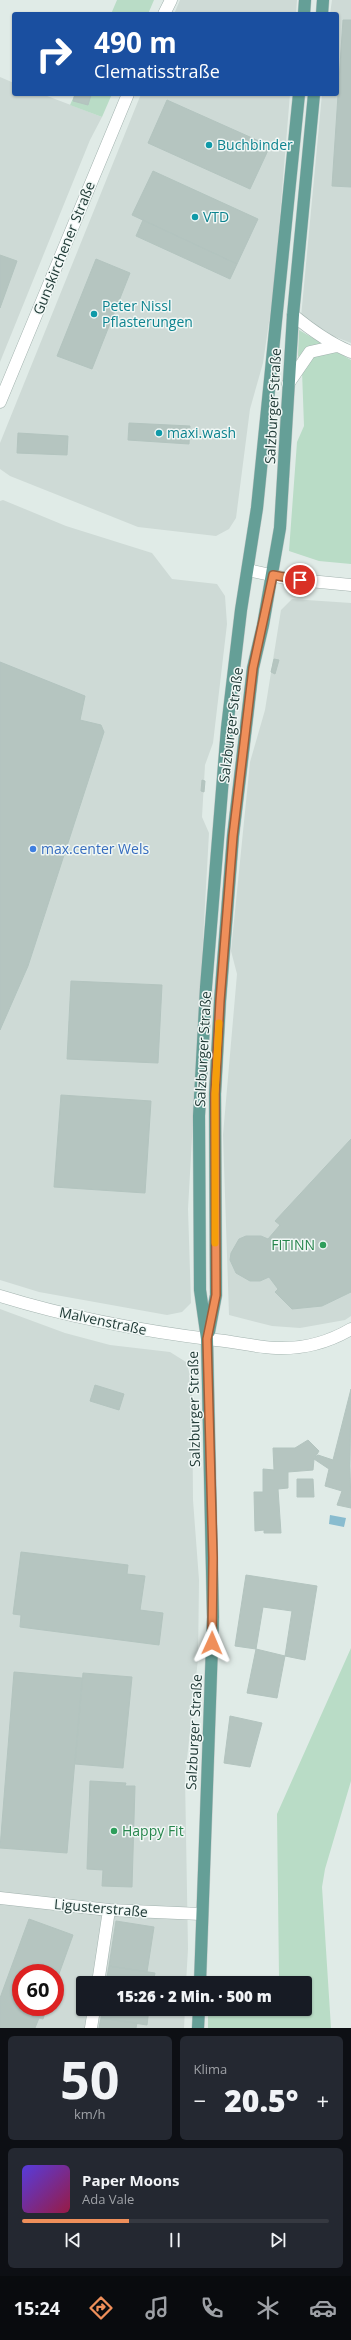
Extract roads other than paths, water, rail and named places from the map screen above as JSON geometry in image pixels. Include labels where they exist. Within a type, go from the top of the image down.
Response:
[{"type":"main road","points":[[304,12],[305,0]]},
{"type":"main road","points":[[322,12],[323,0]]},
{"type":"main road","name":"Salzburger Straße","points":[[200,1976],[201,1914],[213,1617],[207,1339],[200,1298],[201,1071],[227,728],[248,570],[277,320],[299,96]]},
{"type":"main road","name":"Salzburger Straße","points":[[207,1339],[216,1295],[215,1094],[233,844],[253,668],[273,575],[284,482],[288,384],[293,315],[314,96]]},
{"type":"main road","points":[[198,2028],[199,2016]]},
{"type":"street","points":[[165,12],[171,0]]},
{"type":"street","name":"Gunskirchener Straße","points":[[0,402],[127,96]]},
{"type":"street","points":[[293,315],[307,328],[337,346],[351,352]]},
{"type":"street","points":[[288,384],[310,352],[337,346]]},
{"type":"street","points":[[248,570],[273,575],[351,585]]},
{"type":"street","name":"Malvenstraße","points":[[0,1296],[110,1324],[276,1348],[303,1346],[323,1342],[351,1329]]},
{"type":"street","name":"Ligusterstraße","points":[[0,1898],[109,1910],[201,1914]]},
{"type":"street","points":[[99,1976],[109,1910]]},
{"type":"street","points":[[91,2028],[93,2016]]},
{"type":"water","points":[[330,1515],[346,1518],[344,1527],[329,1524]]},
{"type":"place","name":"Buchbinder","points":[[209,145]]},
{"type":"place","name":"VTD","points":[[195,217]]},
{"type":"place","name":"Peter Nissl Pflasterungen","points":[[94,314]]},
{"type":"place","name":"maxi.wash","points":[[159,433]]},
{"type":"place","name":"max.center Wels","points":[[33,849]]},
{"type":"place","name":"FITINN","points":[[323,1245]]},
{"type":"place","name":"Happy Fit","points":[[114,1831]]}]
